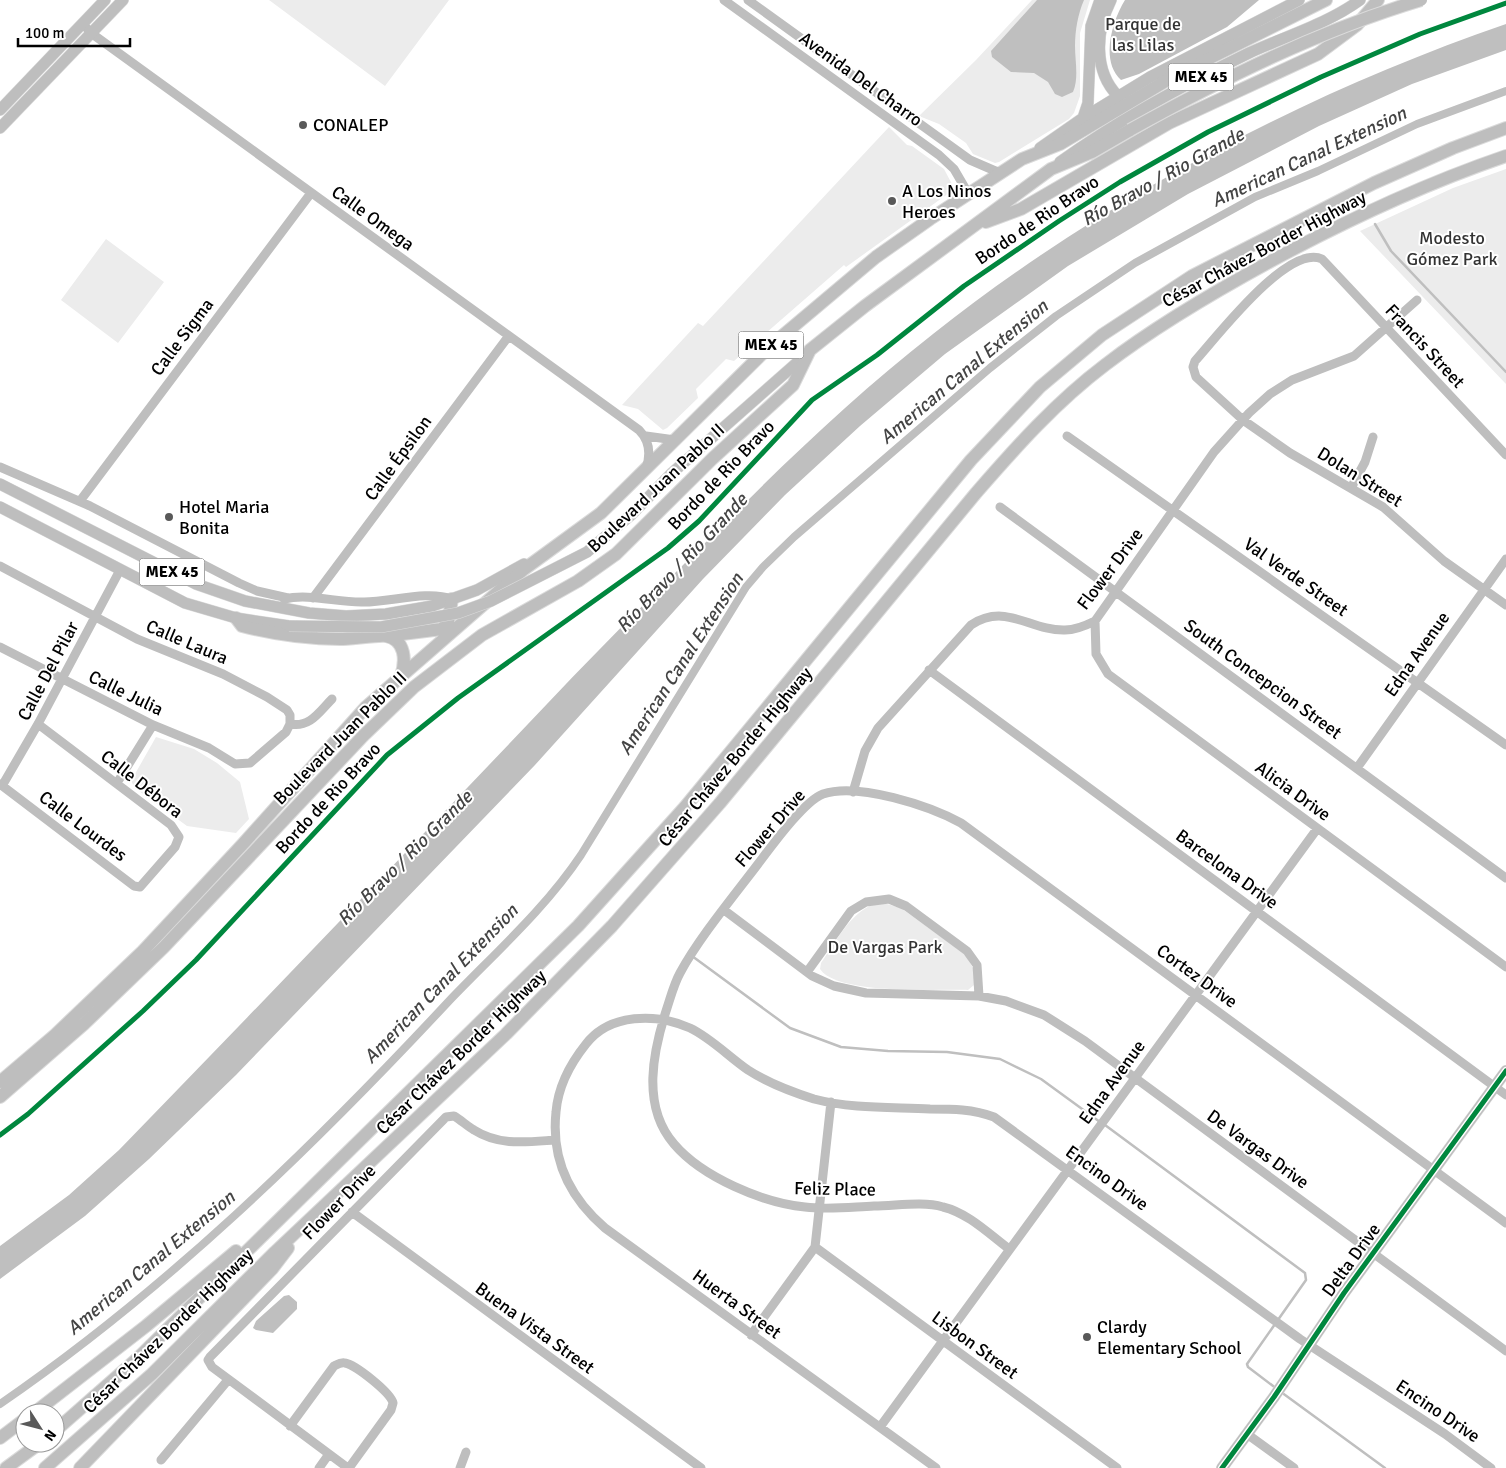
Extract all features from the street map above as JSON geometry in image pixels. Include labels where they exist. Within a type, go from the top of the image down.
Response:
[{"type":"highway","points":[[1022,160],[1060,144],[1135,98],[1326,0]]},
{"type":"highway","points":[[972,227],[1021,209],[1169,124],[1318,54],[1357,25],[1378,0]]},
{"type":"highway","points":[[1051,169],[1092,152],[1240,71],[1289,48],[1342,27],[1422,0]]},
{"type":"highway","name":"César Chávez Border Highway","points":[[65,1422],[138,1358],[509,996],[622,878],[685,807],[971,460],[1040,387],[1109,330],[1192,276],[1374,182],[1453,148],[1506,128]]},
{"type":"highway","name":"César Chávez Border Highway","points":[[45,1468],[126,1398],[506,1034],[618,920],[720,803],[976,493],[1019,444],[1067,397],[1133,344],[1236,280],[1336,226],[1451,175],[1506,156]]},
{"type":"highway","name":"MEX 45","points":[[541,555],[590,522],[645,471],[742,372],[814,308],[895,242],[968,193],[1022,160]]},
{"type":"highway","name":"MEX 45","points":[[810,350],[865,306],[1051,169]]},
{"type":"highway","name":"Boulevard Juan Pablo II","points":[[0,1097],[84,1024],[164,947],[390,708],[414,686],[482,635],[578,581],[616,554],[712,459],[793,385],[810,350]]},
{"type":"highway","name":"Boulevard Juan Pablo II","points":[[0,1082],[49,1041],[143,951],[236,852],[348,726],[400,677],[541,555]]},
{"type":"highway","points":[[236,618],[242,626],[282,634],[336,639],[386,636],[442,629],[448,622],[452,599]]},
{"type":"highway","points":[[386,636],[399,645],[404,653],[406,662],[400,677]]},
{"type":"highway","points":[[47,1403],[146,1326],[309,1191]]},
{"type":"highway","points":[[80,1468],[272,1269],[313,1218]]},
{"type":"highway","points":[[0,1438],[15,1427]]},
{"type":"highway","points":[[6,1468],[26,1453]]},
{"type":"main road","points":[[0,110],[105,0]]},
{"type":"main road","points":[[0,128],[123,0]]},
{"type":"main road","points":[[1083,118],[1088,103],[1091,26],[1100,0]]},
{"type":"main road","points":[[1112,0],[1102,29],[1101,62],[1106,82],[1118,96]]},
{"type":"main road","name":"MEX 45","points":[[1022,160],[1083,118],[1183,58],[1299,0]]},
{"type":"main road","name":"MEX 45","points":[[1051,169],[1090,141],[1154,102],[1249,53],[1336,15],[1360,0]]},
{"type":"main road","name":"MEX 45","points":[[0,507],[185,603],[236,618],[289,626],[381,627],[458,613],[491,601],[588,552],[631,516],[672,474],[810,350]]},
{"type":"main road","name":"MEX 45","points":[[0,484],[196,584],[262,604],[310,613],[346,616],[412,611],[477,590],[541,555]]},
{"type":"main road","name":"Delta Drive","points":[[1222,1468],[1506,1070]]},
{"type":"street","name":"Avenida Del Charro","points":[[724,0],[938,155],[954,169],[968,193]]},
{"type":"street","name":"Avenida Del Charro","points":[[748,0],[970,160],[1000,173]]},
{"type":"street","name":"Calle Omega","points":[[83,24],[91,33],[646,436]]},
{"type":"street","name":"Calle Sigma","points":[[80,501],[311,193]]},
{"type":"street","name":"Francis Street","points":[[1196,377],[1193,366],[1195,361],[1264,284],[1279,271],[1312,256],[1322,259],[1506,455]]},
{"type":"street","name":"Flower Drive","points":[[663,1021],[679,974],[775,842],[814,800],[833,792],[853,792],[858,769],[872,736],[886,717],[971,625],[987,616],[1004,616],[1057,630],[1073,629],[1094,621],[1117,592],[1214,452],[1243,420],[1277,389],[1292,380],[1354,356],[1417,300]]},
{"type":"street","name":"Calle Épsilon","points":[[313,598],[508,336]]},
{"type":"street","name":"Dolan Street","points":[[1196,377],[1243,420],[1290,453],[1383,508],[1444,561],[1506,605]]},
{"type":"street","points":[[645,471],[649,453],[646,436],[675,440]]},
{"type":"street","name":"Val Verde Street","points":[[1067,436],[1506,745]]},
{"type":"street","points":[[1351,488],[1365,462],[1373,437]]},
{"type":"street","points":[[0,467],[80,501],[257,591],[288,598],[364,602],[432,596],[452,599]]},
{"type":"street","name":"South Concepcion Street","points":[[1000,507],[1506,878]]},
{"type":"street","name":"Edna Avenue","points":[[1357,768],[1506,559]]},
{"type":"street","name":"Calle Laura","points":[[0,566],[137,639],[223,674],[267,697],[289,712],[290,724]]},
{"type":"street","name":"Calle Del Pilar","points":[[1,785],[38,724],[120,570]]},
{"type":"street","points":[[262,604],[288,598]]},
{"type":"street","name":"Alicia Drive","points":[[1094,621],[1096,654],[1108,674],[1506,968]]},
{"type":"street","name":"Calle Julia","points":[[0,647],[152,725],[202,745],[238,765],[250,763],[286,732],[290,724]]},
{"type":"street","name":"Barcelona Drive","points":[[929,670],[1506,1095]]},
{"type":"street","points":[[290,724],[299,726],[308,724],[332,699]]},
{"type":"street","name":"Calle Débora","points":[[38,724],[118,783],[171,825],[178,834],[179,837],[175,847],[146,880]]},
{"type":"street","points":[[118,783],[152,725]]},
{"type":"street","name":"Calle Lourdes","points":[[1,785],[134,886],[140,886],[146,880]]},
{"type":"street","name":"Cortez Drive","points":[[853,792],[912,802],[944,814],[961,823],[1506,1223]]},
{"type":"street","name":"Edna Avenue","points":[[880,1427],[1317,829]]},
{"type":"street","points":[[807,972],[851,911],[866,902],[889,899],[906,906],[967,951],[977,966],[979,996]]},
{"type":"street","name":"De Vargas Drive","points":[[724,910],[807,972],[834,986],[866,993],[979,996],[1006,1001],[1044,1015],[1085,1041],[1506,1351]]},
{"type":"street","points":[[554,1140],[556,1110],[562,1084],[573,1062],[588,1042],[597,1033],[617,1022],[637,1019],[663,1021]]},
{"type":"street","name":"Encino Drive","points":[[663,1021],[690,1028],[749,1070],[776,1084],[814,1099],[862,1106],[982,1112],[1002,1122],[1310,1345],[1445,1434],[1491,1468]]},
{"type":"street","name":"Feliz Place","points":[[663,1021],[655,1060],[652,1094],[661,1124],[673,1144],[698,1165],[743,1190],[785,1204],[820,1208],[935,1205],[964,1215],[1009,1249]]},
{"type":"street","points":[[751,1335],[815,1247],[831,1102]]},
{"type":"street","name":"Flower Drive","points":[[228,1380],[209,1364],[210,1357],[446,1117],[454,1116],[474,1130],[497,1140],[518,1143],[554,1140]]},
{"type":"street","name":"Huerta Street","points":[[554,1140],[568,1183],[592,1217],[751,1335],[936,1468]]},
{"type":"street","name":"Buena Vista Street","points":[[352,1212],[701,1468]]},
{"type":"street","name":"Lisbon Street","points":[[815,1247],[1117,1468]]},
{"type":"street","points":[[161,1460],[228,1380],[290,1426],[348,1468],[391,1410],[393,1403],[388,1393],[349,1364],[340,1363],[334,1366],[290,1426]]},
{"type":"street","points":[[1247,1434],[1294,1468]]},
{"type":"street","points":[[460,1468],[466,1452]]},
{"type":"street","points":[[319,1468],[329,1454]]},
{"type":"green space","points":[[269,0],[449,0],[385,86]]},
{"type":"green space","points":[[1032,0],[1090,0],[1080,33],[1080,96],[1074,113],[1069,119],[995,163],[973,154],[966,143],[939,124],[919,116],[976,60]]},
{"type":"green space","points":[[889,127],[907,145],[912,146],[944,169],[953,186],[949,193],[846,267],[844,265],[734,361],[726,359],[696,389],[698,398],[667,428],[663,430],[638,409],[622,405],[698,323],[703,326]]},
{"type":"green space","name":"Modesto Gómez Park","points":[[1506,169],[1506,384],[1360,231],[1453,188]]},
{"type":"green space","points":[[106,239],[164,282],[118,343],[61,300]]},
{"type":"green space","points":[[156,737],[194,749],[217,763],[240,782],[249,819],[236,833],[187,826],[135,788],[131,781]]},
{"type":"green space","name":"De Vargas Park","points":[[874,904],[887,904],[901,908],[966,955],[975,972],[974,985],[968,990],[912,990],[866,987],[830,977],[820,969],[821,963],[850,922],[857,914]]},
{"type":"water","points":[[1037,0],[1084,0],[1076,34],[1075,87],[1073,92],[1062,97],[1055,94],[1048,82],[1034,73],[1011,72],[992,57],[991,51]]},
{"type":"water","name":"Parque de las Lilas","points":[[1125,0],[1259,0],[1227,27],[1139,74],[1121,80],[1111,62],[1110,41],[1116,19]]},
{"type":"water","name":"Río Bravo / Rio Grande","points":[[1506,24],[1506,50],[1412,84],[1319,126],[1188,194],[1068,266],[945,354],[860,426],[785,495],[703,579],[535,765],[236,1075],[149,1159],[85,1216],[0,1279],[0,1246],[69,1195],[119,1150],[573,676],[792,457],[875,382],[933,334],[998,285],[1065,239],[1135,195],[1207,155],[1355,83],[1430,52]]},
{"type":"water","points":[[289,1295],[297,1302],[297,1309],[273,1333],[253,1328],[256,1321],[284,1296]]},
{"type":"waterway","name":"American Canal Extension","points":[[0,1404],[121,1314],[235,1215],[344,1110],[535,913],[552,894],[581,855],[746,587],[763,567],[794,537],[990,368],[1056,316],[1135,263],[1255,197],[1318,171],[1417,124],[1506,91]]},
{"type":"waterway","points":[[1375,224],[1391,251],[1506,372]]},
{"type":"waterway","points":[[692,956],[790,1028],[841,1047],[888,1051],[947,1052],[1000,1059],[1041,1079],[1100,1122]]},
{"type":"waterway","points":[[1105,1125],[1305,1273],[1306,1280],[1247,1364],[1248,1367],[1277,1389]]},
{"type":"waterway","points":[[1281,1392],[1385,1468]]},
{"type":"cycle path","name":"Bordo de Rio Bravo","points":[[0,1135],[28,1114],[143,1011],[196,960],[387,755],[458,698],[668,548],[699,521],[812,400],[877,355],[964,286],[1120,182],[1208,132],[1321,77],[1420,34],[1506,3]]},
{"type":"cycle path","points":[[1222,1468],[1274,1397],[1344,1293],[1506,1071]]},
{"type":"place","name":"CONALEP","points":[[303,125]]},
{"type":"place","name":"A Los Ninos Heroes","points":[[892,201]]},
{"type":"place","name":"Hotel Maria Bonita","points":[[169,517]]},
{"type":"place","name":"Clardy Elementary School","points":[[1087,1337]]}]
